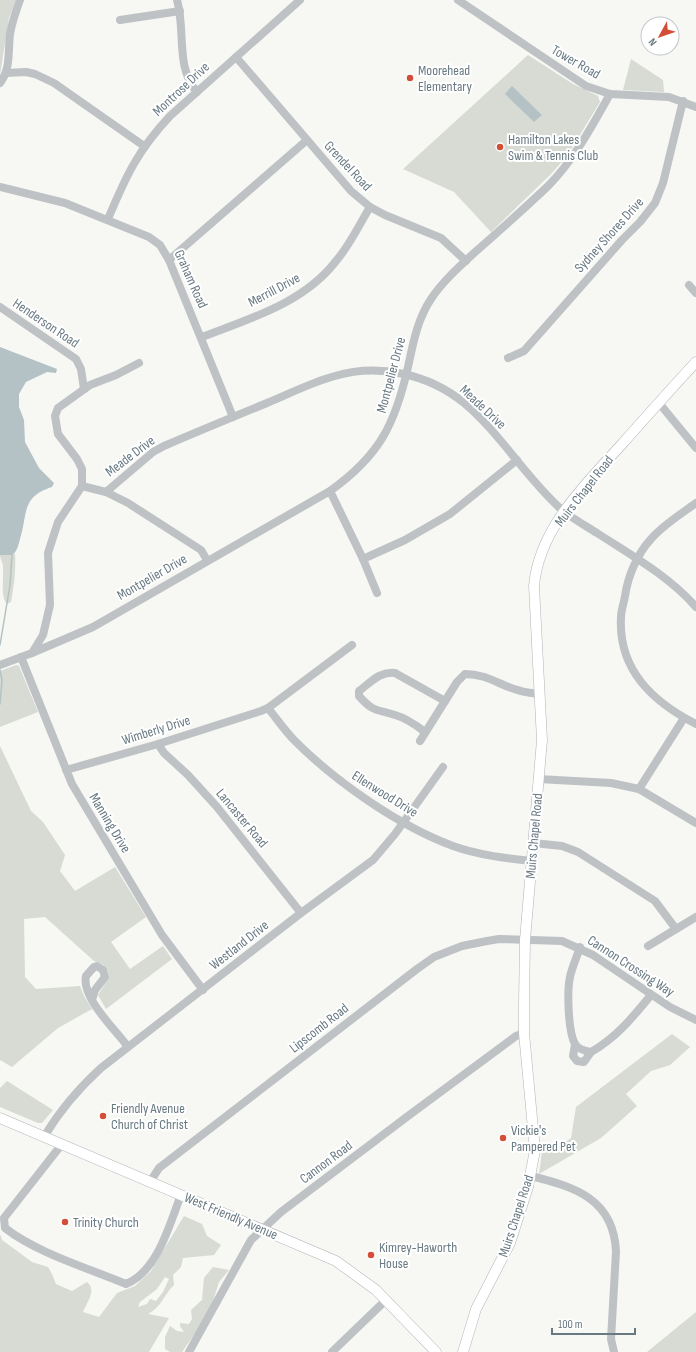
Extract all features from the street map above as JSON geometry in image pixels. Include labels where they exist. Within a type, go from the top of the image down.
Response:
[{"type":"main road","name":"Muirs Chapel Road","points":[[463,1352],[476,1309],[510,1243],[531,1176],[535,1150],[524,1033],[525,940],[542,740],[535,576],[541,552],[564,512],[583,487],[696,362]]},
{"type":"main road","name":"West Friendly Avenue","points":[[0,1118],[336,1261],[376,1290],[436,1352]]},
{"type":"main road","points":[[468,1332],[469,1352]]},
{"type":"street","points":[[0,83],[6,73],[10,34],[20,0]]},
{"type":"street","points":[[177,0],[180,11],[184,69],[189,83],[197,92]]},
{"type":"street","name":"Montrose Drive","points":[[108,219],[132,165],[144,146],[170,116],[300,0]]},
{"type":"street","name":"Tower Road","points":[[458,0],[586,86],[610,94],[669,97],[684,101],[696,107]]},
{"type":"street","points":[[120,20],[180,11]]},
{"type":"street","name":"Grendel Road","points":[[236,57],[351,191],[370,207],[441,238],[466,261]]},
{"type":"street","points":[[6,73],[30,73],[54,83],[144,146]]},
{"type":"street","name":"Montpelier Drive","points":[[32,653],[93,626],[330,491],[357,470],[385,435],[399,405],[416,331],[422,314],[441,286],[549,185],[575,152],[610,94]]},
{"type":"street","name":"Sydney Shores Drive","points":[[508,358],[524,351],[622,240],[640,222],[655,203],[665,176],[684,101]]},
{"type":"street","points":[[170,260],[307,140]]},
{"type":"street","name":"Graham Road","points":[[0,187],[65,203],[108,219],[149,237],[160,245],[170,260],[202,336],[233,417]]},
{"type":"street","name":"Merrill Drive","points":[[202,336],[275,308],[310,287],[337,261],[370,207]]},
{"type":"street","points":[[689,285],[696,293]]},
{"type":"street","name":"Henderson Road","points":[[0,307],[76,359],[81,369],[84,389]]},
{"type":"street","points":[[0,665],[32,653],[43,635],[50,605],[48,553],[58,522],[82,486],[82,470],[77,459],[58,434],[55,416],[58,408],[84,389],[139,363]]},
{"type":"street","name":"Meade Drive","points":[[82,486],[106,492],[153,452],[233,417],[335,376],[366,371],[384,371],[406,375],[437,386],[464,402],[564,512],[638,559],[681,592],[696,607]]},
{"type":"street","points":[[659,403],[696,448]]},
{"type":"street","points":[[363,559],[405,540],[450,514],[517,460]]},
{"type":"street","points":[[330,491],[363,559],[377,593]]},
{"type":"street","points":[[106,492],[128,503],[191,543],[201,550],[207,560]]},
{"type":"street","points":[[696,503],[651,539],[638,559],[627,583],[621,616],[624,647],[629,662],[647,690],[658,701],[696,724]]},
{"type":"street","points":[[268,708],[352,645]]},
{"type":"street","name":"Manning Drive","points":[[21,657],[72,784],[162,935],[203,990]]},
{"type":"street","points":[[425,732],[410,721],[395,715],[373,710],[360,696],[359,691],[380,675],[387,672],[395,673],[445,701]]},
{"type":"street","points":[[420,741],[457,682],[465,674],[477,674],[494,679],[522,692],[540,694]]},
{"type":"street","name":"Wimberly Drive","points":[[66,770],[158,744],[268,708]]},
{"type":"street","name":"Ellenwood Drive","points":[[268,708],[294,740],[339,780],[404,822],[454,846],[495,857],[531,861]]},
{"type":"street","points":[[638,789],[684,718]]},
{"type":"street","name":"Lancaster Road","points":[[158,744],[164,753],[188,775],[217,807],[301,913]]},
{"type":"street","name":"Westland Drive","points":[[44,1137],[58,1114],[75,1093],[101,1068],[301,913],[373,860],[404,822],[443,767]]},
{"type":"street","points":[[538,779],[611,783],[638,789],[696,824]]},
{"type":"street","points":[[533,843],[562,846],[578,852],[655,901],[676,929]]},
{"type":"street","points":[[648,946],[696,917]]},
{"type":"street","name":"Lipscomb Road","points":[[150,1182],[159,1168],[434,957],[462,946],[487,941],[499,939],[525,940]]},
{"type":"street","name":"Cannon Crossing Way","points":[[525,940],[562,941],[580,948],[610,966],[681,1014],[696,1020]]},
{"type":"street","points":[[580,948],[570,977],[568,1002],[572,1035],[575,1044],[573,1056],[577,1061],[584,1062],[591,1052],[611,1039],[631,1019],[651,995]]},
{"type":"street","points":[[92,1000],[128,1047]]},
{"type":"street","name":"Cannon Road","points":[[189,1352],[251,1240],[281,1212],[516,1036],[524,1033]]},
{"type":"street","points":[[575,1044],[583,1050],[591,1052]]},
{"type":"street","points":[[62,1144],[4,1218],[5,1228],[39,1247],[82,1267],[126,1284],[134,1281],[149,1267],[156,1256],[181,1195]]},
{"type":"street","points":[[531,1176],[582,1193],[600,1207],[609,1221],[615,1238],[616,1252],[611,1339],[614,1352]]},
{"type":"street","points":[[332,1352],[386,1300]]},
{"type":"shaded area","points":[[0,0],[16,0],[9,18],[0,75]]},
{"type":"shaded area","name":"Hamilton Lakes Swim & Tennis Club","points":[[528,55],[573,84],[598,96],[600,102],[567,156],[551,174],[491,232],[454,192],[403,169]]},
{"type":"shaded area","points":[[631,59],[663,80],[664,92],[623,90]]},
{"type":"shaded area","points":[[512,86],[542,115],[534,122],[505,94]]},
{"type":"shaded area","points":[[0,347],[57,369],[56,373],[47,372],[26,382],[19,394],[19,407],[24,420],[25,442],[39,468],[54,483],[52,487],[42,491],[30,501],[25,514],[18,546],[12,555],[0,555]]},
{"type":"shaded area","points":[[15,553],[13,590],[11,602],[7,604],[4,597],[3,567],[0,555],[12,555]]},
{"type":"shaded area","points":[[16,665],[19,666],[38,712],[0,727],[0,671]]},
{"type":"shaded area","points":[[0,746],[31,811],[43,822],[65,855],[60,871],[75,891],[115,867],[146,917],[111,942],[130,969],[163,946],[172,959],[106,1009],[98,995],[109,978],[108,971],[105,966],[94,961],[45,917],[24,919],[25,977],[36,989],[80,986],[92,1009],[58,1028],[12,1067],[0,1060]]},
{"type":"shaded area","points":[[672,1034],[690,1047],[670,1065],[651,1071],[626,1094],[637,1106],[601,1138],[539,1174],[542,1152],[558,1148],[571,1138],[576,1107]]},
{"type":"shaded area","points":[[7,1081],[53,1110],[42,1123],[38,1123],[0,1107],[0,1088]]},
{"type":"shaded area","points":[[184,1216],[202,1224],[207,1236],[221,1245],[214,1255],[183,1258],[181,1267],[173,1275],[174,1285],[160,1304],[148,1314],[169,1318],[149,1352],[0,1352],[0,1234],[2,1240],[32,1262],[48,1267],[56,1284],[72,1291],[87,1282],[90,1285],[91,1292],[83,1312],[99,1317],[117,1293],[135,1286],[151,1271]],"holes":[[[165,1277],[169,1279],[163,1292],[156,1301],[150,1299],[147,1304],[138,1307],[140,1302],[157,1289]]]},
{"type":"shaded area","points":[[213,1267],[229,1270],[219,1282],[213,1301],[203,1322],[182,1352],[170,1352],[165,1349],[165,1337],[170,1326],[177,1331],[184,1332],[180,1326],[180,1323],[189,1324],[192,1319],[191,1310],[202,1300],[204,1278]]},
{"type":"shaded area","points":[[696,1312],[696,1352],[647,1352]]},
{"type":"waterway","points":[[0,645],[10,585],[12,554]]},
{"type":"waterway","points":[[0,670],[2,680],[0,704]]},
{"type":"place","name":"Moorehead Elementary","points":[[410,78]]},
{"type":"place","name":"Hamilton Lakes Swim & Tennis Club","points":[[500,147]]},
{"type":"place","name":"Friendly Avenue Church of Christ","points":[[103,1116]]},
{"type":"place","name":"Vickie's Pampered Pet","points":[[503,1138]]},
{"type":"place","name":"Trinity Church","points":[[65,1222]]},
{"type":"place","name":"Kimrey-Haworth House","points":[[371,1255]]}]
